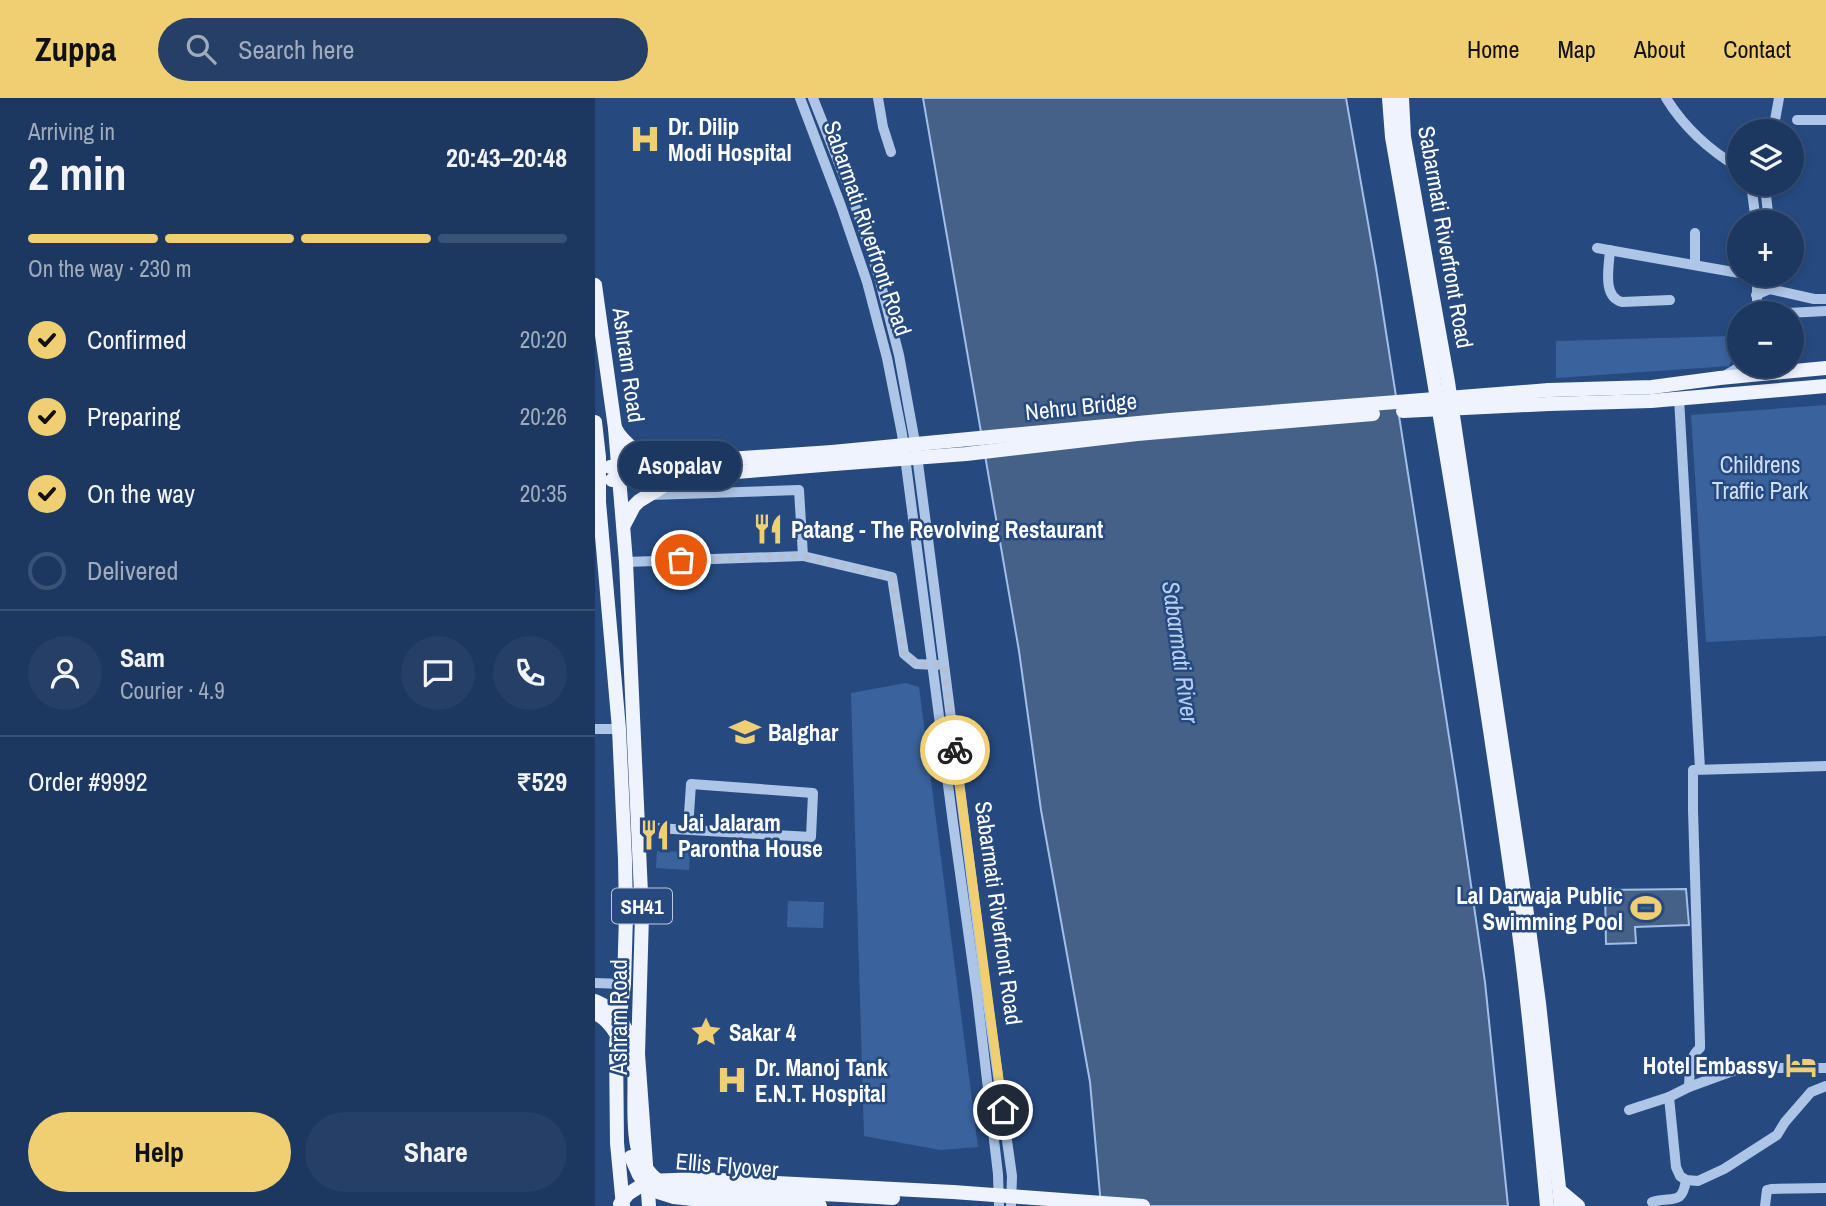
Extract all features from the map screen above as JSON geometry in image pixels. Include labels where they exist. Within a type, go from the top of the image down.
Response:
[{"type":"main road","points":[[1389,98],[1392,137],[1436,386],[1514,890],[1547,1206]]},
{"type":"main road","name":"Sabarmati Riverfront Road","points":[[1402,98],[1404,137],[1448,382],[1526,904],[1560,1198]]},
{"type":"main road","name":"Ashram Road","points":[[595,285],[615,428],[626,562],[642,915],[638,1055],[650,1206]]},
{"type":"main road","points":[[1549,397],[1826,368]]},
{"type":"main road","points":[[1549,397],[1651,401],[1826,386]]},
{"type":"main road","name":"Nehru Bridge","points":[[619,474],[658,465],[966,454],[1137,434],[1549,397]]},
{"type":"main road","points":[[615,428],[619,436],[658,465]]},
{"type":"main road","name":"Ashram Road","points":[[596,434],[598,510],[619,729],[625,873],[624,984],[616,1044],[621,1204]]},
{"type":"main road","name":"Nehru Bridge","points":[[619,474],[680,477],[833,458]]},
{"type":"main road","points":[[597,474],[619,474]]},
{"type":"main road","points":[[623,525],[634,506],[680,477]]},
{"type":"main road","name":"Ellis Flyover","points":[[595,1001],[604,1004],[620,1019],[628,1034],[632,1050],[637,1148],[645,1167],[660,1181],[678,1187],[713,1190],[893,1198],[919,1192]]},
{"type":"main road","name":"Ellis Flyover","points":[[595,1012],[612,1027],[621,1043],[629,1154],[639,1175],[655,1191],[674,1197],[710,1201],[820,1206]]},
{"type":"main road","points":[[621,1204],[628,1194],[648,1181],[700,1179],[953,1192],[1143,1206]]},
{"type":"main road","points":[[1560,1198],[1578,1206]]},
{"type":"main road","points":[[621,1204],[650,1206]]},
{"type":"street","name":"Sabarmati Riverfront Road","points":[[800,98],[863,269],[887,358],[902,435],[1012,1176],[1011,1206]]},
{"type":"street","name":"Sabarmati Riverfront Road","points":[[813,98],[857,212],[889,311],[916,448],[938,665],[998,1174],[999,1206]]},
{"type":"street","points":[[878,98],[891,152]]},
{"type":"street","points":[[1667,98],[1691,132],[1727,160]]},
{"type":"street","points":[[1775,119],[1779,98]]},
{"type":"street","points":[[1804,120],[1826,120]]},
{"type":"street","points":[[810,126],[822,122]]},
{"type":"street","points":[[1695,233],[1695,265]]},
{"type":"street","points":[[1597,248],[1727,271]]},
{"type":"street","points":[[1610,250],[1609,285],[1610,295],[1615,300],[1670,300]]},
{"type":"street","points":[[1760,301],[1770,289],[1814,299],[1826,299]]},
{"type":"street","points":[[1804,312],[1826,311]]},
{"type":"street","points":[[1720,378],[1727,374]]},
{"type":"street","points":[[1679,398],[1700,769]]},
{"type":"street","points":[[648,495],[799,490],[803,556]]},
{"type":"street","points":[[626,562],[803,556],[892,577],[904,654],[916,664],[938,665]]},
{"type":"street","points":[[595,729],[619,729]]},
{"type":"street","points":[[1689,1087],[1691,1059],[1700,1048],[1693,770],[1826,766]]},
{"type":"street","points":[[639,827],[811,837],[813,793],[691,785],[688,829]]},
{"type":"street","points":[[595,983],[624,984]]},
{"type":"street","points":[[595,1012],[619,1008]]},
{"type":"street","points":[[1629,1110],[1741,1068],[1826,1068]]},
{"type":"street","points":[[1669,1097],[1674,1159],[1679,1175],[1686,1180],[1698,1181],[1724,1169],[1777,1135],[1811,1092],[1826,1086]]},
{"type":"street","points":[[1652,1202],[1680,1198],[1684,1193],[1686,1180]]},
{"type":"street","points":[[1765,1206],[1767,1190],[1826,1188]]},
{"type":"green space","points":[[1727,336],[1727,366],[1556,378],[1556,341]]},
{"type":"green space","name":"Childrens Traffic Park","points":[[1826,405],[1826,636],[1706,642],[1691,415]]},
{"type":"green space","points":[[906,683],[919,687],[978,1147],[940,1150],[864,1136],[851,693]]},
{"type":"green space","points":[[657,851],[690,852],[689,870],[656,868]]},
{"type":"green space","points":[[788,901],[824,902],[823,928],[787,927]]},
{"type":"water","name":"Sabarmati River","points":[[923,98],[1346,98],[1376,268],[1457,788],[1485,982],[1508,1206],[1101,1206],[1090,1082],[1041,810],[1019,651]]},
{"type":"water","name":"Lal Darwaja Public Swimming Pool","points":[[1686,889],[1689,925],[1635,927],[1636,943],[1606,944],[1605,890]]},
{"type":"way so far","points":[[681,560],[803,556],[892,577],[904,654],[916,664],[944,664],[955,750]]},
{"type":"place","name":"Dr. Dilip Modi Hospital","points":[[645,139]]},
{"type":"place","name":"Patang - The Revolving Restaurant","points":[[768,529]]},
{"type":"place","name":"Asopalav","points":[[681,560]]},
{"type":"place","name":"Balghar","points":[[745,732]]},
{"type":"place","name":"Jai Jalaram Parontha House","points":[[655,835]]},
{"type":"place","name":"Lal Darwaja Public Swimming Pool","points":[[1646,908]]},
{"type":"place","name":"Sakar 4","points":[[706,1032]]},
{"type":"place","name":"Hotel Embassy","points":[[1801,1065]]},
{"type":"place","name":"Dr. Manoj Tank E.N.T. Hospital","points":[[732,1080]]},
{"type":"route","points":[[955,750],[1003,1110]]}]
